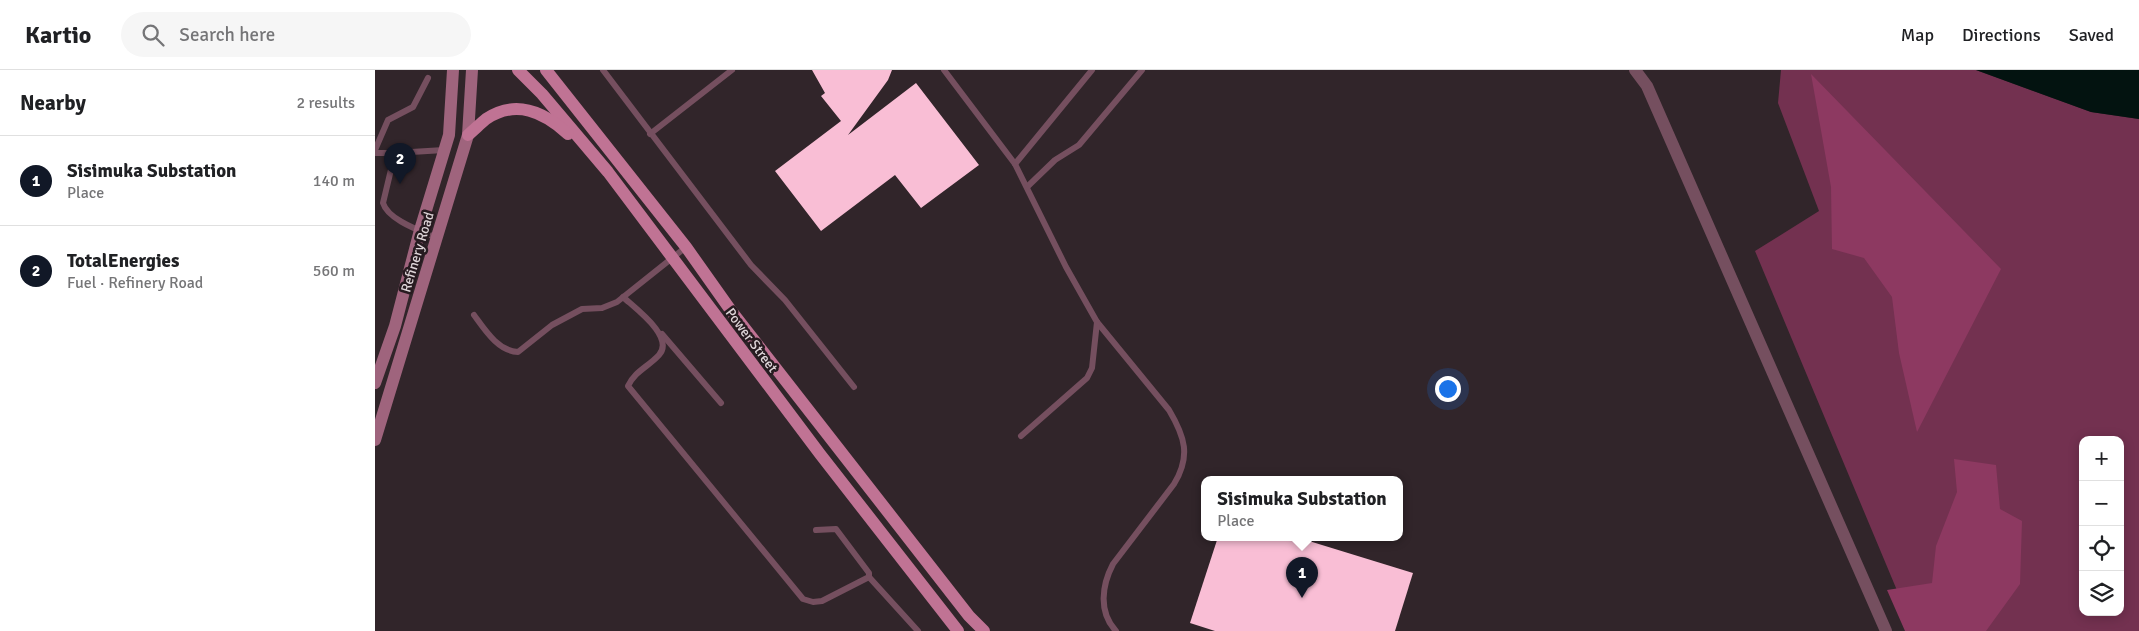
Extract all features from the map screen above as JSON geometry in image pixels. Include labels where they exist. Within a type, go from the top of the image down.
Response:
[{"type":"main road","name":"Refinery Road","points":[[375,384],[395,326],[420,230],[449,135],[453,70]]},
{"type":"main road","name":"Refinery Road","points":[[375,440],[379,411],[437,238],[468,135],[472,70]]},
{"type":"main road","name":"Power Street","points":[[518,70],[543,94],[608,172],[820,454],[958,631]]},
{"type":"main road","name":"Power Street","points":[[546,70],[686,248],[738,320],[969,616],[984,631]]},
{"type":"main road","points":[[468,135],[486,119],[508,111],[530,110],[552,120],[608,172]]},
{"type":"main road","points":[[820,454],[834,442]]},
{"type":"street","points":[[1635,70],[1647,86],[1886,631]]},
{"type":"lane","points":[[603,70],[751,265],[785,300],[854,387]]},
{"type":"lane","points":[[650,134],[732,70]]},
{"type":"lane","points":[[944,70],[1015,164],[1066,267],[1097,322],[1169,410],[1184,447],[1185,458],[1182,471],[1113,564],[1106,578],[1103,591],[1104,604],[1116,631]]},
{"type":"lane","points":[[1015,164],[1091,70]]},
{"type":"lane","points":[[1027,187],[1055,160],[1079,145],[1142,70]]},
{"type":"lane","points":[[428,78],[413,107],[388,120],[375,151],[395,153],[445,150]]},
{"type":"lane","points":[[395,153],[383,203],[385,210],[392,216],[437,238]]},
{"type":"lane","points":[[475,315],[487,333],[504,349],[518,352],[552,325],[582,310],[602,308],[617,302],[686,248]]},
{"type":"lane","points":[[623,297],[662,334],[721,403]]},
{"type":"lane","points":[[1021,436],[1087,378],[1092,368],[1097,322]]},
{"type":"lane","points":[[662,334],[663,345],[660,354],[633,376],[628,386],[803,599],[813,602],[822,601],[869,576]]},
{"type":"lane","points":[[816,530],[836,529],[869,573],[869,576],[918,631]]},
{"type":"shaded area","points":[[1781,70],[1976,70],[2091,112],[2139,119],[2139,631],[1914,631],[1755,251],[1819,211],[1778,103]]},
{"type":"shaded area","points":[[1976,70],[2139,70],[2139,119],[2091,112]]},
{"type":"shaded area","points":[[1811,74],[2001,269],[1917,432],[1899,353],[1892,297],[1864,258],[1832,249],[1831,187]]},
{"type":"shaded area","points":[[1954,459],[1996,465],[2000,509],[2022,521],[2020,584],[1986,631],[1905,631],[1887,590],[1932,583],[1936,546],[1957,492]]},
{"type":"building","points":[[812,70],[892,70],[888,80],[848,135],[916,83],[979,165],[921,208],[895,175],[821,231],[775,171],[841,121],[821,96],[825,93]]},
{"type":"building","points":[[1217,541],[1309,541],[1413,573],[1395,631],[1215,631],[1190,623]]},
{"type":"place","name":"TotalEnergies","points":[[400,184]]},
{"type":"place","name":"Sisimuka Substation","points":[[1302,598]]}]
